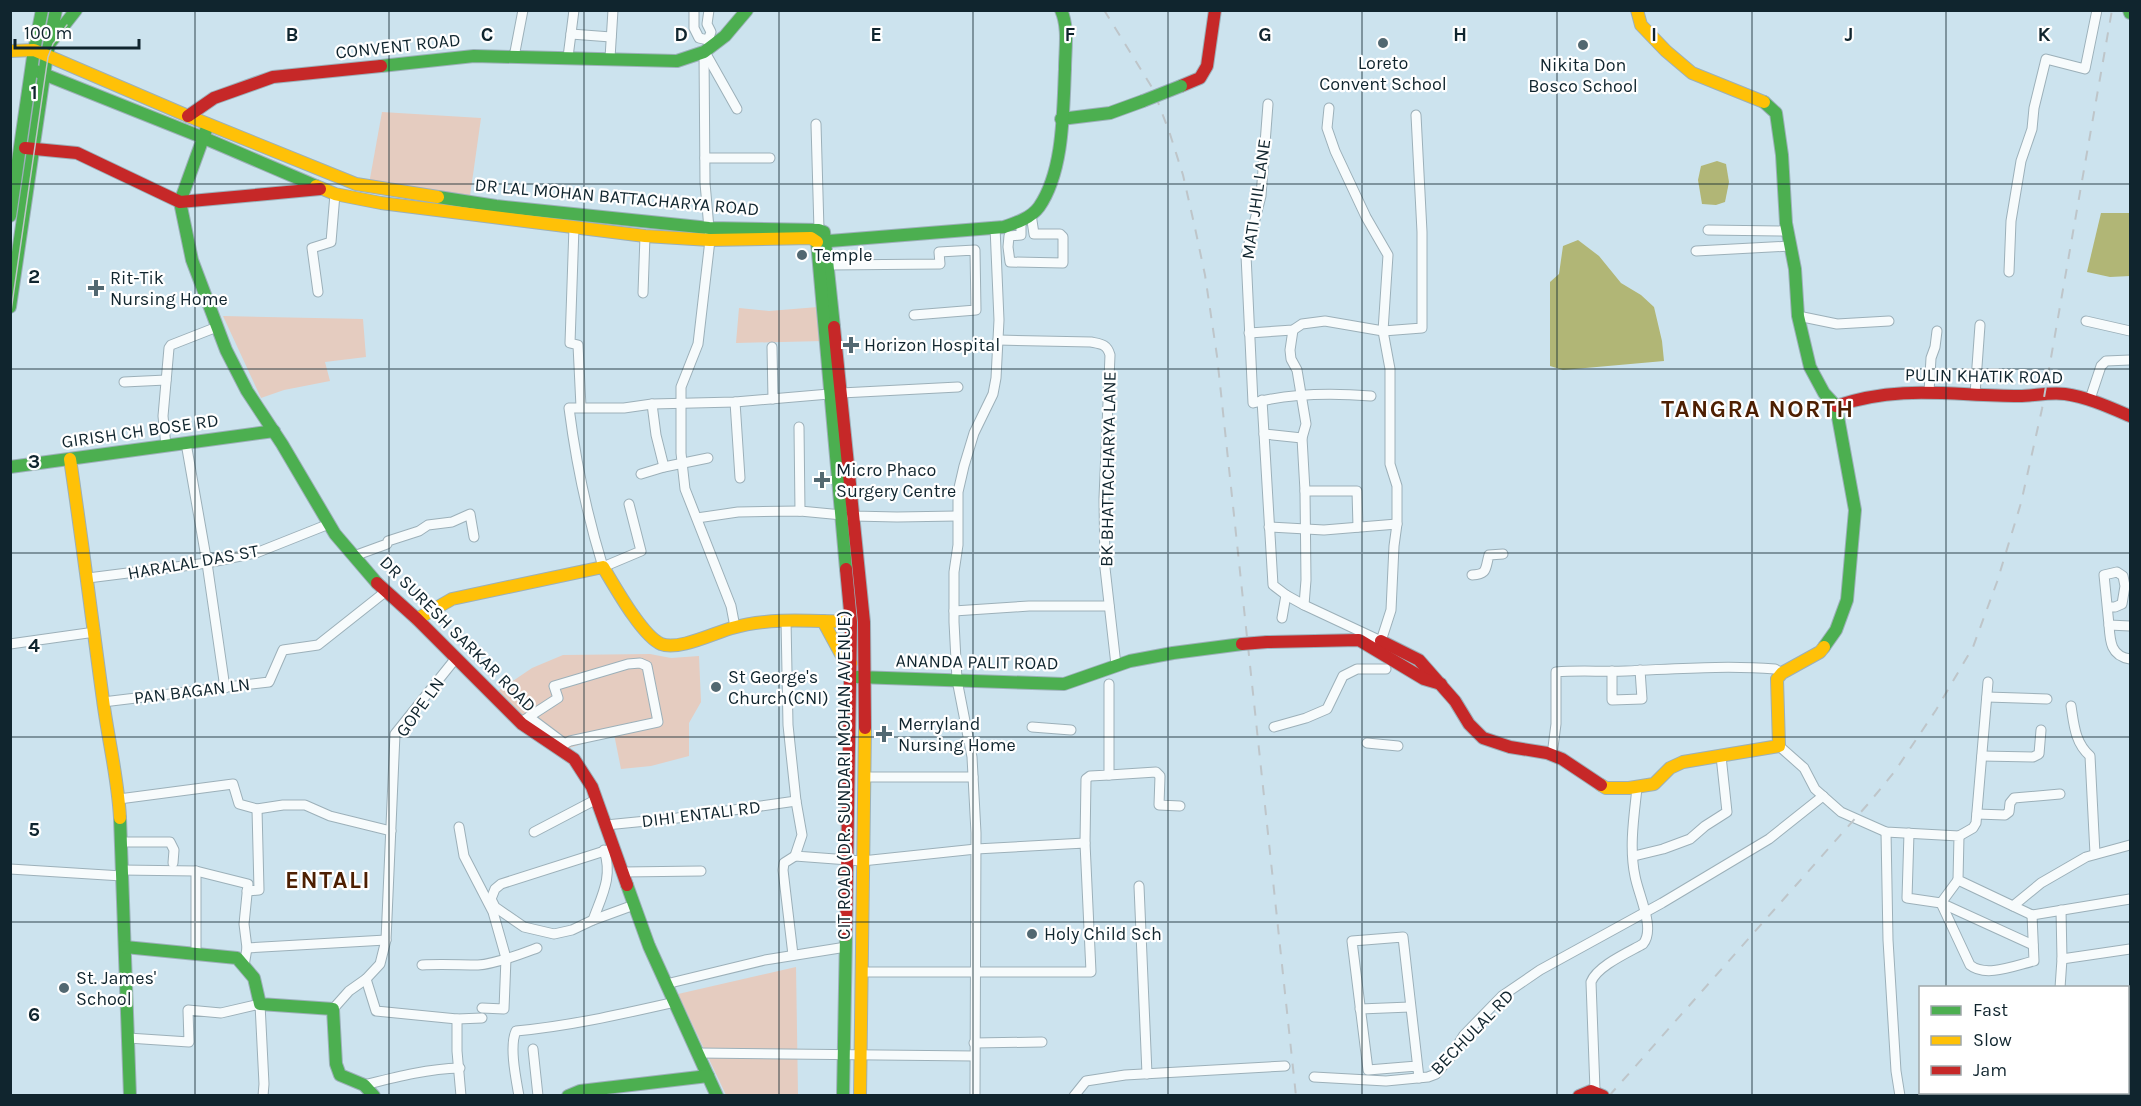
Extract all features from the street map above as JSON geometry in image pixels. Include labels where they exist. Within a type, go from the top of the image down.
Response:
[{"type":"street","points":[[10,216],[14,163],[21,147],[34,50],[42,10]]},
{"type":"street","points":[[10,307],[56,10]]},
{"type":"street","points":[[49,49],[76,10]]},
{"type":"street","points":[[514,57],[523,10]]},
{"type":"street","points":[[568,57],[574,10]]},
{"type":"street","points":[[610,58],[614,10]]},
{"type":"street","points":[[694,10],[694,28],[699,38],[708,46],[737,109]]},
{"type":"street","points":[[709,10],[707,24],[711,32],[708,46],[705,183],[710,234],[699,344],[681,387],[682,464],[685,489],[731,606],[735,627]]},
{"type":"street","name":"CONVENT ROAD","points":[[188,116],[214,98],[273,77],[474,56],[610,58],[676,62],[725,36],[747,10]]},
{"type":"street","points":[[1021,235],[1026,218],[1039,208],[1047,193],[1059,155],[1066,21],[1061,10]]},
{"type":"street","points":[[1061,119],[1110,113],[1200,78],[1207,66],[1215,10]]},
{"type":"street","points":[[1637,10],[1641,25],[1692,73],[1766,102],[1773,109],[1777,117],[1782,155],[1798,316],[1810,367],[1824,393],[1836,406],[1855,510],[1847,600],[1836,630],[1820,652],[1782,673],[1777,679],[1779,746],[1804,768],[1815,789],[1841,812],[1886,832],[1959,836],[1975,826],[1988,682]]},
{"type":"street","points":[[2009,272],[2011,221],[2020,161],[2032,129],[2034,108],[2046,59],[2085,69],[2097,10]]},
{"type":"street","points":[[572,34],[611,37]]},
{"type":"street","name":"DR LAL MOHAN BATTACHARYA ROAD","points":[[34,50],[49,49],[188,116],[356,184],[496,206],[577,213],[710,234]]},
{"type":"street","points":[[10,51],[34,50]]},
{"type":"street","name":"DR LAL MOHAN BATTACHARYA ROAD","points":[[31,70],[45,73],[335,194],[381,203],[645,236],[710,234],[821,238],[1004,227],[1026,218]]},
{"type":"street","name":"MATI JHIL LANE","points":[[1268,104],[1261,196],[1246,255],[1249,333],[1257,401],[1264,434],[1273,585],[1286,595]]},
{"type":"street","points":[[1329,108],[1327,128],[1335,152],[1366,218],[1388,255],[1383,332],[1390,369],[1390,464],[1397,486],[1397,524],[1391,610],[1381,641]]},
{"type":"street","points":[[1249,333],[1293,330],[1302,324],[1325,321],[1375,328],[1383,332],[1422,328],[1422,232],[1416,115]]},
{"type":"street","points":[[180,202],[208,124]]},
{"type":"street","points":[[816,124],[821,238]]},
{"type":"street","points":[[21,147],[33,154]]},
{"type":"street","points":[[14,163],[33,154],[76,153],[180,202],[322,189],[329,173]]},
{"type":"street","points":[[705,158],[770,158]]},
{"type":"street","points":[[318,292],[312,248],[331,242],[335,194]]},
{"type":"street","name":"DR SURESH SARKAR ROAD","points":[[180,202],[192,260],[226,350],[247,391],[274,431],[335,534],[385,592],[525,720],[561,746],[574,759],[592,787],[606,825],[609,849],[623,872],[649,946],[717,1095]]},
{"type":"street","points":[[1026,218],[1034,234]]},
{"type":"street","points":[[574,226],[570,343],[578,345],[581,407]]},
{"type":"street","points":[[975,1095],[976,849],[972,757],[957,680],[954,572],[958,545],[958,492],[974,433],[993,394],[998,362],[995,227]]},
{"type":"street","points":[[1708,230],[1788,231]]},
{"type":"street","points":[[1034,234],[1060,234],[1064,241],[1063,263],[1010,262],[1007,240],[1009,236],[1034,234]]},
{"type":"street","points":[[643,293],[645,236]]},
{"type":"street","name":"CIT ROAD (DR. SUNDARI MOHAN AVENUE)","points":[[821,238],[829,265],[836,394]]},
{"type":"street","name":"CIT ROAD (DR. SUNDARI MOHAN AVENUE)","points":[[821,238],[847,516],[851,622],[843,1095]]},
{"type":"street","points":[[1696,251],[1790,246]]},
{"type":"street","points":[[829,265],[940,264],[939,252],[975,250],[976,310],[914,315]]},
{"type":"street","points":[[1798,316],[1836,324],[1889,321]]},
{"type":"street","points":[[2086,321],[2130,332]]},
{"type":"street","points":[[1975,394],[1980,325]]},
{"type":"street","points":[[166,446],[163,416],[169,348],[171,345],[217,327]]},
{"type":"street","points":[[1293,330],[1291,359],[1297,370],[1306,424],[1302,438],[1306,529],[1304,605]]},
{"type":"street","points":[[1929,392],[1931,358],[1937,331]]},
{"type":"street","name":"BK BHATTACHARYA LANE","points":[[998,340],[1091,342],[1103,344],[1109,349],[1104,498],[1105,568],[1116,665]]},
{"type":"street","points":[[772,347],[773,399]]},
{"type":"street","points":[[2090,399],[2102,366],[2106,362],[2130,360]]},
{"type":"street","points":[[123,382],[166,380]]},
{"type":"street","points":[[851,622],[771,620],[735,627],[679,644],[662,644],[649,634],[603,567],[584,499],[569,408],[624,408],[652,404],[735,402],[958,387]]},
{"type":"street","name":"PULIN KHATIK ROAD","points":[[1836,406],[1868,395],[1909,391],[2020,396],[2062,394],[2090,399],[2130,416]]},
{"type":"street","points":[[1257,401],[1338,394],[1371,396]]},
{"type":"street","points":[[735,402],[740,478]]},
{"type":"street","points":[[652,404],[656,435],[664,467]]},
{"type":"street","points":[[799,427],[800,511]]},
{"type":"street","name":"GIRISH CH BOSE RD","points":[[10,467],[274,431]]},
{"type":"street","points":[[1264,434],[1302,438]]},
{"type":"street","points":[[186,443],[207,563],[225,688]]},
{"type":"street","points":[[641,474],[708,458]]},
{"type":"street","points":[[70,459],[88,578],[103,702],[119,800],[130,1095]]},
{"type":"street","points":[[1305,491],[1357,491],[1358,527]]},
{"type":"street","points":[[417,619],[452,598],[603,567],[641,551],[629,504]]},
{"type":"street","points":[[697,518],[738,512],[800,511],[847,516],[957,516]]},
{"type":"street","points":[[354,556],[419,531],[428,525],[452,522],[470,514],[474,537]]},
{"type":"street","name":"CIT ROAD (DR. SUNDARI MOHAN AVENUE)","points":[[847,516],[864,622],[866,777],[862,861],[863,972],[860,1095]]},
{"type":"street","name":"HARALAL DAS ST","points":[[88,578],[207,563],[256,553],[329,524]]},
{"type":"street","points":[[1269,527],[1324,530],[1397,524]]},
{"type":"street","points":[[1472,575],[1485,572],[1489,555],[1503,554]]},
{"type":"street","name":"PAN BAGAN LN","points":[[103,702],[269,682],[283,650],[318,645],[385,592]]},
{"type":"street","points":[[1282,618],[1286,595],[1419,660],[1442,684],[1469,724],[1483,738],[1510,747],[1552,755],[1574,766],[1606,788],[1637,788],[1654,783],[1676,765],[1779,746]]},
{"type":"street","points":[[954,611],[1029,606],[1109,606]]},
{"type":"street","points":[[2108,606],[2111,645],[2117,655],[2130,659]]},
{"type":"street","points":[[786,620],[788,725],[802,835],[795,856]]},
{"type":"street","points":[[823,621],[843,658],[851,663]]},
{"type":"street","points":[[2109,625],[2130,626]]},
{"type":"street","points":[[10,644],[95,632]]},
{"type":"street","name":"ANANDA PALIT ROAD","points":[[850,677],[1064,684],[1135,658],[1166,652],[1267,642],[1336,639],[1359,640],[1424,679],[1442,684]]},
{"type":"street","name":"GOPE LN","points":[[333,1009],[349,991],[366,980],[380,964],[386,940],[395,734],[456,658]]},
{"type":"street","points":[[525,720],[558,698],[554,686],[628,664],[640,663],[647,666],[658,722],[561,746]]},
{"type":"street","points":[[1552,755],[1556,724],[1556,672],[1709,666],[1775,669],[1782,673]]},
{"type":"street","points":[[1274,727],[1327,709],[1342,676],[1357,669],[1386,669]]},
{"type":"street","points":[[1612,671],[1612,700],[1642,699],[1640,670]]},
{"type":"street","points":[[1108,684],[1109,774]]},
{"type":"street","points":[[1987,697],[2048,699]]},
{"type":"street","points":[[2071,706],[2077,740],[2090,756],[2095,854]]},
{"type":"street","points":[[1032,727],[1071,730]]},
{"type":"street","points":[[1982,756],[2033,757],[2039,754],[2041,730]]},
{"type":"street","points":[[1367,743],[1398,746]]},
{"type":"street","points":[[1634,856],[1690,839],[1727,812],[1721,756]]},
{"type":"street","points":[[863,972],[1090,972],[1086,779],[1090,776],[1109,774],[1156,772],[1160,776],[1159,806],[1180,806]]},
{"type":"street","points":[[866,777],[973,777]]},
{"type":"street","points":[[119,800],[233,784],[239,804],[257,809],[304,805],[330,816],[391,831]]},
{"type":"street","points":[[1579,1095],[1585,1091],[1599,1093],[1591,982],[1593,977],[1616,959],[1643,944],[1648,932],[1645,911],[1634,875],[1633,832],[1637,788]]},
{"type":"street","points":[[1977,813],[2005,815],[2009,813],[2010,803],[2014,798],[2061,794]]},
{"type":"street","name":"BECHULAL RD","points":[[1314,1077],[1386,1081],[1428,1077],[1436,1074],[1449,1059],[1464,1035],[1502,996],[1540,970],[1769,839],[1823,796]]},
{"type":"street","points":[[534,832],[597,799]]},
{"type":"street","name":"DIHI ENTALI RD","points":[[606,825],[712,814],[796,801]]},
{"type":"street","points":[[247,891],[259,890],[257,809]]},
{"type":"street","points":[[366,980],[375,1011],[457,1019],[504,1009],[506,958],[493,912],[464,856],[459,827]]},
{"type":"street","points":[[1886,832],[1888,940],[1896,1071],[1900,1095]]},
{"type":"street","points":[[1909,833],[1907,898],[1941,903],[2033,945]]},
{"type":"street","points":[[1941,903],[1958,880],[1959,836]]},
{"type":"street","points":[[121,842],[170,842],[174,850],[173,863]]},
{"type":"street","points":[[794,955],[783,870],[784,863],[795,856],[862,861],[976,849],[1086,843]]},
{"type":"street","points":[[2013,906],[2041,883],[2095,854],[2130,845]]},
{"type":"street","points":[[593,920],[608,879],[609,849],[501,884],[495,889],[491,899],[495,907],[524,927],[554,934],[572,930],[634,905]]},
{"type":"street","points":[[10,869],[122,873],[196,871],[248,884],[244,924],[247,948],[244,966]]},
{"type":"street","points":[[196,871],[196,954]]},
{"type":"street","points":[[623,872],[701,871]]},
{"type":"street","points":[[1958,880],[2032,915],[2130,899]]},
{"type":"street","points":[[1139,886],[1147,1074]]},
{"type":"street","points":[[1941,903],[1970,965],[1975,969],[1989,970],[2034,961],[2032,915]]},
{"type":"street","points":[[2060,986],[2061,910]]},
{"type":"street","points":[[1417,1066],[1368,1070],[1352,942],[1403,937],[1419,1078]]},
{"type":"street","points":[[247,948],[386,940]]},
{"type":"street","points":[[125,947],[237,958],[254,978],[260,1004],[263,1095]]},
{"type":"street","points":[[666,984],[765,960],[846,947]]},
{"type":"street","points":[[422,965],[471,963],[478,965],[537,948]]},
{"type":"street","points":[[2062,959],[2130,949]]},
{"type":"street","points":[[519,1095],[513,1048],[516,1031],[546,1029],[594,1021],[675,1002]]},
{"type":"street","points":[[128,1038],[189,1042],[188,1010],[221,1013],[260,1004],[333,1009],[336,1064],[340,1075],[364,1085],[374,1095]]},
{"type":"street","points":[[1360,1009],[1410,1007]]},
{"type":"street","points":[[457,1019],[461,1095]]},
{"type":"street","points":[[974,1043],[1042,1042]]},
{"type":"street","points":[[533,1049],[538,1095]]},
{"type":"street","points":[[698,1053],[974,1056]]},
{"type":"street","points":[[1074,1095],[1086,1081],[1125,1075],[1285,1066]]},
{"type":"street","points":[[364,1085],[409,1073],[460,1068]]},
{"type":"street","points":[[568,1095],[580,1091],[589,1093],[708,1076]]},
{"type":"shaded area","points":[[382,112],[481,118],[470,196],[369,184]]},
{"type":"shaded area","points":[[1717,161],[1726,164],[1729,182],[1725,202],[1716,205],[1702,204],[1698,180],[1701,166]]},
{"type":"shaded area","points":[[2101,213],[2130,213],[2130,276],[2110,277],[2087,272]]},
{"type":"shaded area","points":[[1578,240],[1599,256],[1621,283],[1641,295],[1654,307],[1664,361],[1563,370],[1550,366],[1550,282],[1559,274],[1563,246]]},
{"type":"shaded area","points":[[818,307],[823,341],[736,343],[739,308],[769,311]]},
{"type":"shaded area","points":[[223,316],[363,319],[366,357],[325,362],[330,381],[284,390],[261,398]]},
{"type":"shaded area","points":[[650,654],[671,658],[699,656],[701,702],[689,723],[689,756],[651,766],[621,769],[614,734],[566,749],[495,693],[532,668],[563,655]]},
{"type":"shaded area","points":[[796,967],[798,1095],[726,1095],[678,994]]},
{"type":"tram line","points":[[10,318],[48,57],[53,44],[67,25]]},
{"type":"railway","points":[[1104,10],[1153,89],[1183,175],[1205,275],[1217,356],[1296,1096]]},
{"type":"railway","points":[[1609,1096],[1895,771],[1936,710],[1973,647],[1997,582],[2021,503],[2042,409],[2112,10]]},
{"type":"traffic: fast","points":[[10,216],[42,10]]},
{"type":"traffic: fast","points":[[10,307],[47,55],[56,10]]},
{"type":"traffic: fast","points":[[50,43],[76,10]]},
{"type":"traffic: fast","points":[[381,66],[474,56],[677,61],[704,52],[725,36],[747,10]]},
{"type":"traffic: fast","points":[[817,242],[1004,227],[1023,220],[1036,211],[1053,176],[1061,140],[1066,39],[1061,10]]},
{"type":"traffic: fast","points":[[36,71],[204,138],[316,186]]},
{"type":"traffic: fast","points":[[1143,101],[1181,86]]},
{"type":"traffic: fast","points":[[1061,119],[1110,113],[1143,101]]},
{"type":"traffic: fast","points":[[1764,102],[1776,113],[1782,155],[1786,223],[1795,269],[1798,316],[1810,367],[1824,393],[1836,406],[1855,510],[1847,600],[1836,630],[1824,647]]},
{"type":"traffic: fast","points":[[206,130],[180,202],[192,260],[226,350],[247,391],[282,444],[335,534],[377,583]]},
{"type":"traffic: fast","points":[[438,197],[496,206],[709,228],[819,230],[824,232],[834,327]]},
{"type":"traffic: fast","points":[[817,242],[846,569]]},
{"type":"traffic: fast","points":[[10,467],[274,431]]},
{"type":"traffic: fast","points":[[857,677],[1064,684],[1130,661],[1242,644]]},
{"type":"traffic: fast","points":[[120,818],[130,1096]]},
{"type":"traffic: fast","points":[[627,885],[649,946],[717,1096]]},
{"type":"traffic: fast","points":[[843,1096],[846,935]]},
{"type":"traffic: fast","points":[[125,947],[237,958],[254,978],[260,1004],[333,1009],[336,1064],[340,1075],[364,1085],[374,1096]]},
{"type":"traffic: fast","points":[[568,1096],[580,1091],[708,1076]]},
{"type":"traffic: slow","points":[[1637,10],[1641,25],[1692,73],[1764,102]]},
{"type":"traffic: slow","points":[[10,51],[34,50],[356,184],[438,197]]},
{"type":"traffic: slow","points":[[316,186],[335,194],[381,203],[645,236],[710,240],[811,238],[817,242]]},
{"type":"traffic: slow","points":[[70,459],[120,818]]},
{"type":"traffic: slow","points":[[417,619],[452,599],[603,567],[645,631],[661,644],[668,646],[761,622],[791,620],[851,622]]},
{"type":"traffic: slow","points":[[823,621],[843,658],[851,663]]},
{"type":"traffic: slow","points":[[1601,785],[1606,788],[1629,788],[1654,784],[1670,768],[1683,762],[1779,746],[1777,679],[1782,673],[1820,652],[1824,647]]},
{"type":"traffic: slow","points":[[860,1096],[865,728]]},
{"type":"traffic: jam","points":[[1181,86],[1200,78],[1207,66],[1215,10]]},
{"type":"traffic: jam","points":[[188,116],[214,98],[273,77],[381,66]]},
{"type":"traffic: jam","points":[[25,148],[77,153],[180,202],[320,189]]},
{"type":"traffic: jam","points":[[834,327],[864,622],[865,728]]},
{"type":"traffic: jam","points":[[1836,406],[1860,399],[1905,393],[2019,396],[2059,394],[2090,400],[2130,416]]},
{"type":"traffic: jam","points":[[846,569],[851,622],[846,935]]},
{"type":"traffic: jam","points":[[377,583],[417,619],[522,724],[574,759],[592,787],[627,885]]},
{"type":"traffic: jam","points":[[1267,642],[1359,640],[1424,679],[1441,684]]},
{"type":"traffic: jam","points":[[1381,641],[1419,660],[1455,701],[1469,724],[1483,738],[1510,747],[1547,753],[1562,759],[1601,785]]},
{"type":"traffic: jam","points":[[1242,644],[1267,642]]},
{"type":"traffic: jam","points":[[1579,1096],[1591,1091],[1603,1096]]},
{"type":"place","name":"Loreto Convent School","points":[[1383,43]]},
{"type":"place","name":"Nikita Don Bosco School","points":[[1583,45]]},
{"type":"place","name":"Temple","points":[[802,255]]},
{"type":"place","name":"Rit-Tik Nursing Home","points":[[96,288]]},
{"type":"place","name":"Horizon Hospital","points":[[851,345]]},
{"type":"place","name":"Micro Phaco Surgery Centre","points":[[822,480]]},
{"type":"place","name":"St George's Church(CNI)","points":[[716,687]]},
{"type":"place","name":"Merryland Nursing Home","points":[[884,734]]},
{"type":"place","name":"Holy Child Sch","points":[[1032,934]]},
{"type":"place","name":"St. James' School","points":[[64,988]]},
{"type":"district","name":"TANGRA NORTH","points":[[1758,409]]},
{"type":"district","name":"ENTALI","points":[[328,880]]}]
